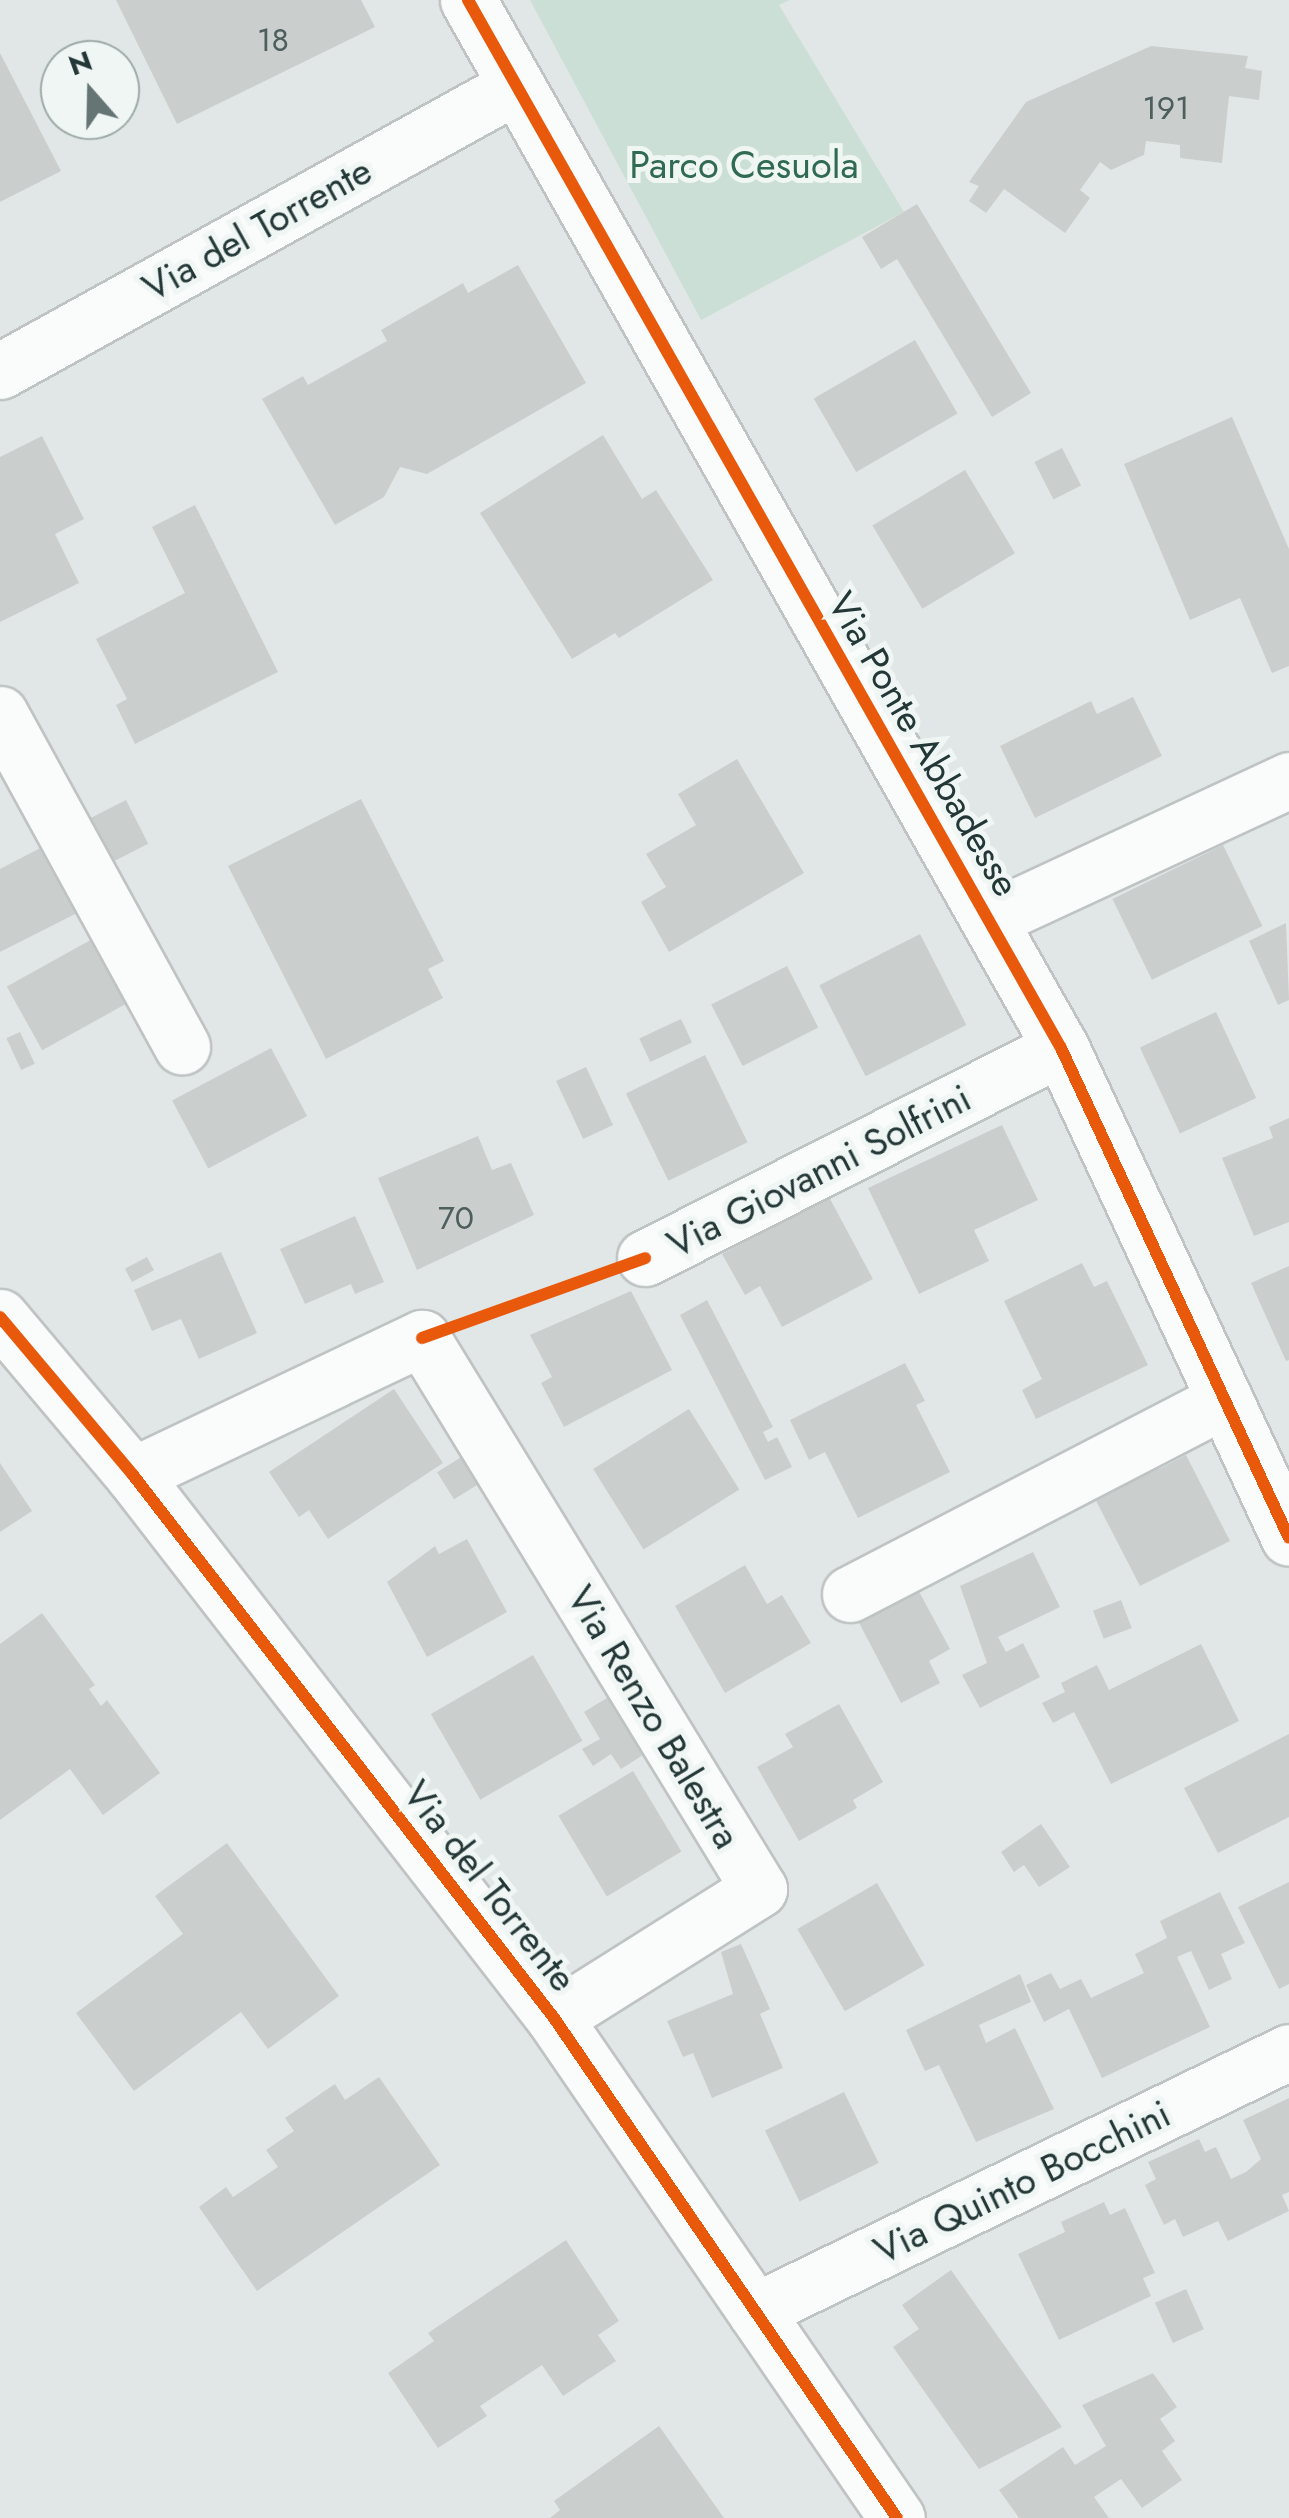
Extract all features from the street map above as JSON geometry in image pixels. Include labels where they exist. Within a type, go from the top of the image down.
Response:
[{"type":"street","name":"Via Ponte Abbadesse","points":[[468,0],[514,88],[1061,1048],[1289,1538]]},
{"type":"street","name":"Via del Torrente","points":[[0,371],[514,88]]},
{"type":"street","points":[[0,714],[182,1046]]},
{"type":"street","points":[[990,919],[1289,780]]},
{"type":"street","name":"Via Giovanni Solfrini","points":[[646,1258],[1061,1048]]},
{"type":"street","name":"Via del Torrente","points":[[0,1316],[133,1474],[554,2018],[897,2518]]},
{"type":"street","name":"Via Renzo Balestra","points":[[133,1474],[422,1338],[759,1889],[554,2018]]},
{"type":"street","points":[[850,1594],[1225,1400]]},
{"type":"street","name":"Via Quinto Bocchini","points":[[755,2310],[1289,2052]]},
{"type":"green space","name":"Parco Cesuola","points":[[530,0],[790,0],[779,5],[904,212],[701,320]]},
{"type":"building","points":[[116,0],[361,0],[375,27],[177,124],[140,49],[140,40],[136,40]]},
{"type":"building","points":[[1151,46],[1248,56],[1245,68],[1262,71],[1259,100],[1229,96],[1222,163],[1180,158],[1180,145],[1146,141],[1144,155],[1111,170],[1100,162],[1080,190],[1090,198],[1065,233],[1004,189],[986,213],[969,201],[979,186],[969,182],[1026,102]]},
{"type":"building","points":[[0,53],[40,130],[40,140],[45,140],[61,171],[0,202]]},
{"type":"building","points":[[917,204],[1031,393],[992,417],[897,259],[881,269],[862,237]]},
{"type":"building","points":[[518,265],[586,383],[427,474],[400,467],[384,497],[335,525],[262,399],[303,376],[308,385],[387,341],[381,330],[463,283],[468,293]]},
{"type":"building","points":[[915,340],[958,414],[856,472],[814,399]]},
{"type":"building","points":[[1232,417],[1289,549],[1289,666],[1272,673],[1240,598],[1190,620],[1124,464]]},
{"type":"building","points":[[603,435],[642,499],[656,490],[713,580],[619,638],[615,633],[572,659],[480,513]]},
{"type":"building","points":[[42,436],[84,519],[55,534],[79,583],[0,622],[0,457]]},
{"type":"building","points":[[1062,448],[1081,485],[1053,499],[1034,462]]},
{"type":"building","points":[[965,470],[1015,553],[922,609],[872,526]]},
{"type":"building","points":[[195,505],[278,672],[135,744],[116,705],[127,699],[96,639],[185,593],[152,527]]},
{"type":"building","points":[[1133,697],[1162,756],[1035,818],[1000,746],[1091,701],[1097,714]]},
{"type":"building","points":[[737,759],[804,873],[669,952],[641,902],[666,887],[646,854],[696,825],[678,794]]},
{"type":"building","points":[[361,799],[444,961],[428,969],[443,998],[326,1059],[228,866]]},
{"type":"building","points":[[126,800],[148,844],[110,863],[88,820]]},
{"type":"building","points":[[46,845],[81,911],[0,952],[0,869]]},
{"type":"building","points":[[1223,845],[1262,926],[1152,980],[1112,899]]},
{"type":"building","points":[[1286,923],[1289,1000],[1278,1005],[1249,941]]},
{"type":"building","points":[[920,934],[966,1025],[866,1076],[819,985]]},
{"type":"building","points":[[96,937],[131,1001],[42,1050],[7,986]]},
{"type":"building","points":[[787,966],[818,1027],[743,1066],[711,1005]]},
{"type":"building","points":[[1216,1012],[1256,1098],[1180,1134],[1140,1047]]},
{"type":"building","points":[[681,1019],[692,1043],[650,1062],[639,1038]]},
{"type":"building","points":[[20,1032],[35,1064],[21,1070],[6,1038]]},
{"type":"building","points":[[271,1048],[307,1116],[208,1169],[172,1101]]},
{"type":"building","points":[[705,1055],[748,1142],[668,1181],[626,1094]]},
{"type":"building","points":[[586,1067],[613,1125],[583,1139],[556,1081]]},
{"type":"building","points":[[1289,1118],[1289,1222],[1254,1236],[1222,1158],[1273,1138],[1269,1127]]},
{"type":"building","points":[[1002,1125],[1038,1200],[974,1230],[989,1261],[919,1294],[868,1188]]},
{"type":"building","points":[[478,1136],[492,1170],[511,1163],[534,1215],[417,1270],[378,1178]]},
{"type":"building","points":[[829,1197],[873,1279],[782,1327],[760,1286],[745,1295],[722,1254]]},
{"type":"building","points":[[355,1216],[384,1282],[355,1294],[351,1284],[305,1304],[280,1249]]},
{"type":"building","points":[[221,1252],[257,1333],[199,1359],[181,1319],[152,1331],[134,1290]]},
{"type":"building","points":[[147,1257],[154,1270],[132,1282],[125,1269]]},
{"type":"building","points":[[1082,1263],[1094,1287],[1107,1281],[1148,1365],[1036,1419],[1022,1390],[1042,1379],[1004,1301]]},
{"type":"building","points":[[1289,1266],[1289,1360],[1286,1361],[1251,1283]]},
{"type":"building","points":[[631,1291],[672,1370],[564,1427],[541,1383],[552,1377],[530,1335]]},
{"type":"building","points":[[707,1300],[773,1427],[763,1432],[768,1442],[777,1437],[792,1467],[765,1480],[680,1315]]},
{"type":"building","points":[[905,1363],[925,1401],[916,1405],[950,1472],[858,1518],[825,1452],[809,1460],[790,1420]]},
{"type":"building","points":[[394,1389],[443,1463],[328,1539],[309,1510],[299,1517],[269,1472]]},
{"type":"building","points":[[689,1409],[739,1490],[644,1549],[593,1469]]},
{"type":"building","points":[[471,1451],[488,1478],[454,1499],[437,1472]]},
{"type":"building","points":[[1186,1455],[1230,1541],[1140,1586],[1092,1493],[1155,1461],[1159,1469]]},
{"type":"building","points":[[0,1463],[32,1511],[0,1532]]},
{"type":"building","points":[[467,1539],[507,1612],[427,1657],[387,1582],[435,1546],[439,1554]]},
{"type":"building","points":[[1033,1552],[1060,1607],[998,1637],[1006,1652],[1023,1643],[1040,1677],[980,1708],[962,1675],[987,1663],[960,1586]]},
{"type":"building","points":[[745,1565],[767,1604],[782,1595],[811,1643],[725,1693],[675,1606]]},
{"type":"building","points":[[916,1586],[950,1649],[929,1661],[940,1683],[901,1703],[856,1617]]},
{"type":"building","points":[[1121,1600],[1132,1628],[1104,1639],[1093,1611]]},
{"type":"building","points":[[42,1613],[95,1685],[89,1689],[101,1706],[107,1700],[160,1773],[103,1815],[70,1769],[0,1820],[0,1644]]},
{"type":"building","points":[[1201,1644],[1239,1721],[1111,1784],[1074,1712],[1053,1723],[1042,1703],[1065,1692],[1061,1683],[1097,1665],[1109,1690]]},
{"type":"building","points":[[533,1655],[582,1741],[480,1800],[431,1714]]},
{"type":"building","points":[[610,1696],[646,1753],[621,1769],[611,1754],[593,1766],[582,1749],[600,1739],[584,1712]]},
{"type":"building","points":[[839,1704],[883,1782],[853,1800],[857,1808],[799,1841],[757,1767],[793,1747],[785,1734]]},
{"type":"building","points":[[1289,1734],[1289,1817],[1218,1853],[1184,1788]]},
{"type":"building","points":[[633,1771],[681,1852],[607,1896],[558,1816]]},
{"type":"building","points":[[1041,1824],[1070,1867],[1039,1887],[1024,1865],[1014,1872],[1001,1852]]},
{"type":"building","points":[[227,1843],[339,1996],[268,2049],[241,2012],[134,2091],[76,2013],[183,1934],[155,1896]]},
{"type":"building","points":[[1289,1882],[1289,1984],[1279,1989],[1238,1907]]},
{"type":"building","points":[[877,1883],[924,1965],[845,2011],[797,1929]]},
{"type":"building","points":[[1220,1892],[1245,1943],[1221,1954],[1232,1979],[1209,1990],[1191,1951],[1177,1957],[1210,2027],[1102,2078],[1069,2009],[1044,2022],[1026,1985],[1051,1973],[1060,1989],[1081,1979],[1091,1998],[1144,1973],[1135,1954],[1167,1938],[1160,1921]]},
{"type":"building","points":[[741,1944],[770,2009],[760,2014],[783,2068],[712,2098],[693,2053],[683,2057],[667,2021],[733,1994],[721,1952]]},
{"type":"building","points":[[1020,1974],[1031,2002],[979,2025],[986,2043],[1015,2028],[1054,2109],[976,2142],[939,2065],[925,2071],[906,2030]]},
{"type":"building","points":[[379,2077],[440,2165],[257,2291],[199,2207],[226,2187],[233,2197],[278,2167],[266,2150],[294,2131],[285,2118],[335,2084],[345,2100]]},
{"type":"building","points":[[844,2092],[879,2163],[800,2202],[765,2131]]},
{"type":"building","points":[[1289,2098],[1289,2192],[1282,2195],[1289,2211],[1228,2241],[1218,2221],[1183,2237],[1175,2219],[1164,2225],[1145,2185],[1156,2179],[1148,2162],[1199,2139],[1205,2152],[1216,2147],[1231,2179],[1261,2159],[1243,2120]]},
{"type":"building","points":[[1104,2202],[1110,2215],[1125,2208],[1155,2273],[1143,2278],[1151,2296],[1059,2340],[1018,2254],[1065,2232],[1061,2222]]},
{"type":"building","points":[[566,2240],[619,2321],[598,2335],[616,2361],[563,2396],[542,2365],[480,2406],[487,2416],[438,2448],[388,2373],[434,2341],[428,2333]]},
{"type":"building","points":[[951,2270],[1062,2427],[979,2469],[893,2347],[919,2329],[902,2305]]},
{"type":"building","points":[[1186,2289],[1204,2329],[1173,2343],[1155,2303]]},
{"type":"building","points":[[1153,2373],[1177,2407],[1160,2419],[1175,2441],[1162,2451],[1182,2480],[1142,2508],[1121,2479],[1094,2497],[1109,2518],[1019,2518],[999,2490],[1063,2447],[1075,2465],[1106,2446],[1082,2405]]},
{"type":"building","points":[[659,2426],[724,2518],[550,2518],[560,2510],[554,2501]]},
{"type":"cycle path","points":[[468,0],[1061,1048],[1289,1538]]},
{"type":"cycle path","points":[[422,1338],[645,1258]]},
{"type":"cycle path","points":[[0,1317],[133,1475],[554,2018],[897,2518]]}]
